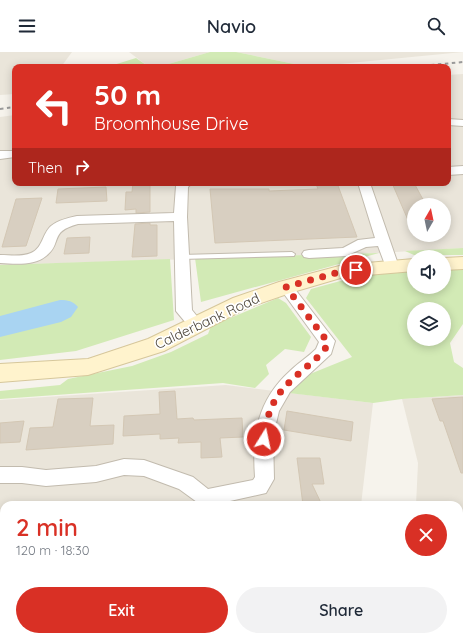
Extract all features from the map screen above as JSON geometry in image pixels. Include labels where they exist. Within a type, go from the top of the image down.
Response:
[{"type":"street","points":[[451,122],[463,123]]},
{"type":"street","points":[[0,155],[12,154]]},
{"type":"street","points":[[451,171],[463,170]]},
{"type":"street","points":[[182,186],[180,217],[184,311],[196,325]]},
{"type":"street","points":[[365,186],[392,267]]},
{"type":"street","points":[[0,259],[25,258],[40,254],[48,246],[54,230],[65,223],[77,220],[180,217]]},
{"type":"street","points":[[309,254],[346,252],[363,243],[383,240]]},
{"type":"street","points":[[451,264],[463,263]]},
{"type":"street","name":"Calderbank Road","points":[[0,373],[88,367],[156,345],[240,303],[286,287],[343,271],[407,266]]},
{"type":"street","points":[[0,475],[22,475],[46,478],[96,474],[124,467],[144,468],[186,483],[205,498],[259,487],[265,479],[262,451],[265,427],[270,407],[282,389],[325,350],[327,341],[286,287]]},
{"type":"lane","points":[[181,258],[292,254]]},
{"type":"shaded area","points":[[0,52],[72,52],[63,64],[12,64],[12,94],[0,95]]},
{"type":"shaded area","points":[[129,52],[210,52],[168,64],[145,64]]},
{"type":"shaded area","points":[[236,52],[463,52],[340,64],[294,64]]},
{"type":"shaded area","points":[[463,74],[463,248],[407,250],[407,251],[379,253],[0,265],[0,117],[12,115],[12,186],[451,186],[451,75]]},
{"type":"shaded area","points":[[226,385],[373,403],[361,501],[0,501],[0,400]]},
{"type":"shaded area","points":[[463,395],[463,501],[416,501],[418,463],[402,399]]},
{"type":"green space","points":[[210,52],[236,52],[294,64],[168,64]]},
{"type":"green space","points":[[136,58],[145,64],[117,64]]},
{"type":"green space","points":[[463,248],[463,255],[451,255],[451,250],[424,250]]},
{"type":"green space","points":[[379,253],[201,302],[195,258]]},
{"type":"green space","points":[[170,259],[174,320],[76,351],[0,360],[0,265]]},
{"type":"green space","points":[[451,270],[463,270],[463,324],[451,342],[451,302],[407,302],[407,346],[451,346],[454,362],[463,368],[463,395],[402,399],[373,403],[289,393],[310,374],[352,357],[306,298],[311,289],[355,277],[407,271],[407,294],[451,294]]},
{"type":"green space","points":[[278,298],[286,303],[311,337],[304,352],[285,349],[266,365],[269,374],[255,388],[223,383],[0,399],[0,391],[60,385],[68,379],[132,366],[171,352],[208,334],[211,326]]},
{"type":"water","points":[[60,300],[70,301],[78,307],[71,317],[61,322],[0,337],[0,316]]},
{"type":"building","points":[[133,186],[150,186],[150,212],[136,213],[136,209],[125,210],[126,192],[132,192]]},
{"type":"building","points":[[317,186],[338,186],[357,237],[215,243],[210,189],[269,189],[269,191],[318,189]]},
{"type":"building","points":[[393,186],[416,186],[422,198],[407,198],[407,218]]},
{"type":"building","points":[[106,187],[107,201],[56,203],[58,189]]},
{"type":"building","points":[[42,198],[26,246],[2,247],[16,199]]},
{"type":"building","points":[[150,223],[150,225],[157,225],[157,256],[132,257],[135,224]]},
{"type":"building","points":[[90,237],[89,253],[64,254],[67,238]]},
{"type":"building","points":[[175,391],[177,419],[193,418],[194,420],[242,418],[243,437],[220,438],[222,457],[201,458],[201,442],[178,443],[179,438],[160,439],[160,434],[123,436],[124,416],[160,414],[159,392]]},
{"type":"building","points":[[463,397],[463,473],[461,473],[443,421],[440,421],[432,399]]},
{"type":"building","points":[[93,398],[90,426],[114,425],[113,444],[26,450],[30,428],[53,427],[58,399]]},
{"type":"building","points":[[287,411],[353,422],[351,441],[284,430]]},
{"type":"building","points":[[24,421],[20,442],[0,443],[0,423]]},
{"type":"building","points":[[297,458],[320,458],[324,484],[312,484],[320,501],[302,501]]},
{"type":"railway","points":[[442,64],[463,62]]},
{"type":"railway","points":[[0,109],[12,107]]},
{"type":"route","points":[[264,439],[265,427],[270,407],[282,389],[295,376],[317,359],[325,350],[327,341],[286,287],[343,271],[356,270]]}]
